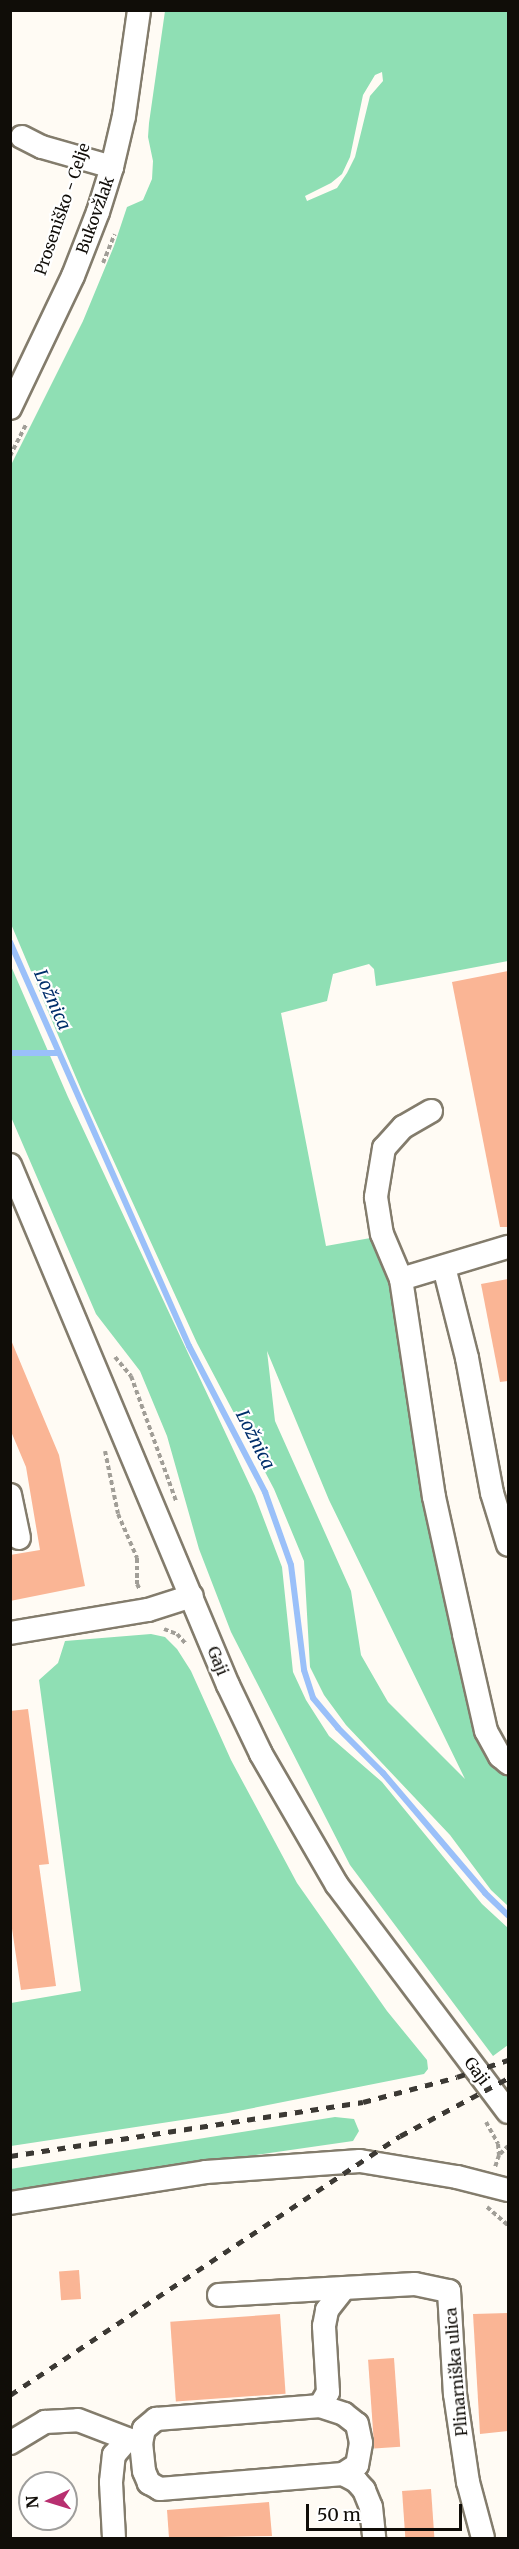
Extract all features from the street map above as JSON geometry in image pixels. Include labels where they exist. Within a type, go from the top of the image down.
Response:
[{"type":"street","name":"Bukovžlak","points":[[10,408],[73,276],[98,212],[124,116],[139,10]]},
{"type":"street","points":[[22,137],[42,147],[112,167]]},
{"type":"street","points":[[431,1112],[403,1127],[384,1148],[376,1197],[382,1234],[400,1279],[434,1497],[486,1731],[500,1756],[508,1763]]},
{"type":"street","name":"Gaji","points":[[10,1165],[228,1685],[261,1754],[337,1885],[508,2112]]},
{"type":"street","points":[[400,1279],[508,1247]]},
{"type":"street","points":[[444,1267],[467,1358],[492,1493],[508,1545]]},
{"type":"street","points":[[10,1495],[19,1538]]},
{"type":"street","points":[[10,1634],[148,1610],[192,1596]]},
{"type":"street","points":[[10,2203],[206,2172],[295,2164],[360,2162],[458,2177],[508,2190]]},
{"type":"street","name":"Plinarniška ulica","points":[[219,2295],[415,2284],[450,2291],[454,2394],[468,2482],[483,2538]]},
{"type":"street","points":[[320,2406],[328,2392],[324,2326],[327,2310],[344,2288]]},
{"type":"street","points":[[114,2538],[111,2482],[114,2455],[134,2441],[156,2419],[320,2406],[344,2414],[357,2424],[361,2443],[357,2465],[344,2474],[160,2489],[149,2483],[134,2441]]},
{"type":"street","points":[[10,2443],[45,2422],[78,2420],[134,2441]]},
{"type":"street","points":[[344,2474],[356,2481],[364,2490],[371,2507],[374,2538]]},
{"type":"path","points":[[111,1352],[131,1376],[177,1502]]},
{"type":"path","points":[[499,2155],[508,2146]]},
{"type":"green space","points":[[165,11],[508,11],[508,961],[376,986],[374,969],[369,964],[333,974],[327,1001],[281,1013],[326,1246],[376,1237],[382,1252],[493,1758],[508,1775],[508,1906],[491,1890],[450,1835],[346,1725],[324,1695],[310,1667],[304,1561],[274,1489],[197,1343],[83,1094],[11,924],[11,465],[83,321],[114,246],[127,207],[143,200],[152,179],[153,161],[148,137]],"holes":[[[382,72],[383,81],[370,96],[355,157],[347,173],[337,188],[307,201],[305,196],[331,183],[342,174],[350,157],[363,95],[375,75]],[[267,1351],[329,1500],[465,1779],[388,1702],[361,1655],[351,1591],[275,1421]]]},
{"type":"green space","points":[[11,966],[68,1097],[255,1496],[282,1567],[293,1672],[306,1700],[329,1736],[382,1782],[482,1904],[508,1928],[508,2045],[493,2056],[350,1865],[231,1632],[199,1549],[167,1436],[140,1371],[96,1314],[11,1117]]},
{"type":"green space","points":[[151,1634],[165,1637],[177,1649],[191,1671],[231,1760],[297,1883],[387,2011],[427,2060],[428,2069],[424,2074],[228,2113],[11,2146],[11,2003],[81,1991],[39,1680],[58,1663],[65,1641]]},
{"type":"green space","points":[[335,2117],[354,2119],[359,2131],[353,2141],[11,2190],[10,2169]]},
{"type":"building","points":[[508,971],[508,1227],[500,1227],[452,982]]},
{"type":"building","points":[[508,1279],[508,1381],[500,1382],[481,1284]]},
{"type":"building","points":[[11,1340],[59,1455],[85,1586],[10,1601],[10,1555],[40,1550],[26,1467],[10,1429]]},
{"type":"building","points":[[28,1709],[49,1864],[39,1865],[56,1986],[21,1990],[10,1915],[10,1711]]},
{"type":"building","points":[[79,2270],[81,2299],[61,2300],[59,2271]]},
{"type":"building","points":[[508,2313],[508,2431],[480,2434],[473,2314]]},
{"type":"building","points":[[280,2314],[286,2394],[176,2401],[170,2322]]},
{"type":"building","points":[[394,2358],[400,2447],[374,2449],[368,2360]]},
{"type":"building","points":[[431,2489],[434,2538],[405,2538],[402,2491]]},
{"type":"building","points":[[269,2502],[272,2536],[169,2538],[167,2510]]},
{"type":"waterway","name":"Ložnica","points":[[10,942],[189,1346],[265,1492],[291,1565],[304,1670],[313,1698],[338,1728],[383,1773],[485,1893],[508,1915]]},
{"type":"waterway","points":[[10,1053],[58,1053]]},
{"type":"railway","points":[[10,2156],[363,2102],[457,2077],[508,2060]]},
{"type":"railway","points":[[10,2395],[400,2136],[508,2078]]}]
